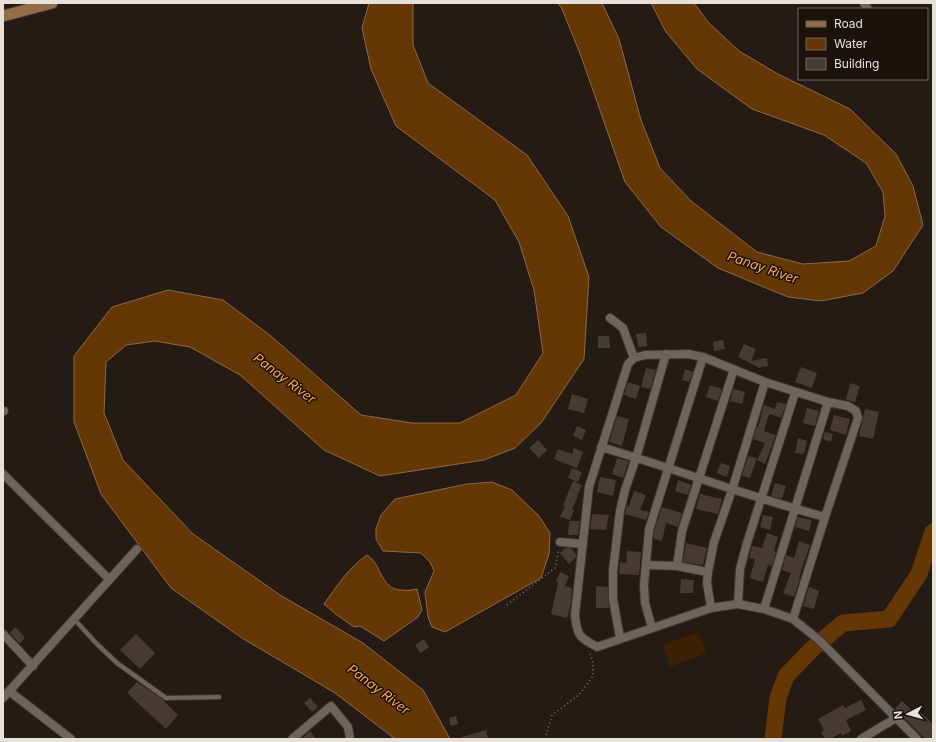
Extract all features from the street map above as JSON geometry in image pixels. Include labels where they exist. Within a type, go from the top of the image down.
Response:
[{"type":"main road","points":[[3,16],[51,3]]},
{"type":"street","points":[[610,318],[623,328],[634,358]]},
{"type":"street","points":[[620,638],[613,599],[614,571],[620,511],[666,354]]},
{"type":"street","points":[[793,619],[858,418],[856,410],[848,406],[828,402],[765,382],[703,357],[688,354],[666,354],[645,355],[634,358],[628,364],[589,487],[575,615],[576,628],[581,637],[597,647],[711,608],[738,604],[764,609],[793,619],[819,640],[917,739]]},
{"type":"street","points":[[652,628],[645,603],[644,585],[649,530],[703,357]]},
{"type":"street","points":[[677,566],[682,531],[734,369]]},
{"type":"street","points":[[711,608],[707,584],[714,542],[732,490],[765,382]]},
{"type":"street","points":[[738,604],[740,569],[795,392]]},
{"type":"street","points":[[764,609],[828,402]]},
{"type":"street","points":[[601,447],[732,490],[825,517]]},
{"type":"street","points":[[3,474],[109,579]]},
{"type":"street","points":[[560,542],[583,544]]},
{"type":"street","points":[[3,698],[137,549]]},
{"type":"street","points":[[646,565],[677,566],[708,572]]},
{"type":"street","points":[[3,634],[33,666]]},
{"type":"street","points":[[10,691],[71,739]]},
{"type":"street","points":[[292,739],[331,706],[348,727],[350,739]]},
{"type":"street","points":[[864,738],[896,718]]},
{"type":"lane","points":[[74,619],[117,663],[166,698],[219,697]]},
{"type":"path","points":[[506,605],[556,568],[560,542]]},
{"type":"path","points":[[545,739],[552,715],[579,695],[593,676],[593,662],[586,640]]},
{"type":"shaded area","points":[[698,632],[706,653],[670,667],[663,645]]},
{"type":"water","name":"Panay River","points":[[369,3],[413,3],[413,45],[428,83],[527,155],[568,216],[589,277],[584,359],[541,423],[515,448],[484,460],[380,476],[324,450],[240,375],[190,347],[155,341],[126,345],[106,362],[104,413],[123,460],[193,534],[280,595],[363,643],[423,690],[450,739],[395,739],[335,693],[242,638],[171,588],[101,494],[74,422],[74,356],[112,307],[168,290],[223,300],[271,336],[361,415],[412,423],[460,423],[516,395],[543,353],[534,290],[519,242],[495,200],[396,126],[371,69],[362,28]]},
{"type":"water","name":"Panay River","points":[[558,3],[602,3],[619,39],[641,120],[660,168],[691,201],[757,252],[803,264],[849,261],[876,246],[885,216],[883,192],[866,163],[824,135],[752,109],[697,69],[666,32],[651,3],[694,3],[708,22],[739,51],[778,74],[850,109],[896,154],[913,186],[923,225],[893,271],[863,293],[821,301],[788,297],[718,268],[661,227],[625,182],[581,56],[562,9]]},
{"type":"water","points":[[492,482],[512,490],[539,516],[550,533],[549,554],[541,578],[445,632],[432,627],[428,617],[425,592],[434,571],[430,562],[421,553],[383,551],[376,539],[376,529],[381,515],[395,499],[467,484]]},
{"type":"water","points":[[367,555],[376,564],[385,581],[394,589],[417,589],[422,610],[418,617],[384,641],[360,626],[354,627],[324,604],[349,571]]},
{"type":"building","points":[[646,333],[647,346],[638,347],[636,334]]},
{"type":"building","points":[[598,336],[609,336],[610,348],[598,348]]},
{"type":"building","points":[[723,340],[725,349],[714,351],[713,342]]},
{"type":"building","points":[[744,344],[756,349],[751,361],[767,358],[768,366],[758,368],[738,357]]},
{"type":"building","points":[[801,367],[817,373],[812,388],[795,382]]},
{"type":"building","points":[[646,368],[656,370],[650,389],[641,387]]},
{"type":"building","points":[[685,369],[693,372],[689,382],[682,380]]},
{"type":"building","points":[[628,382],[640,386],[636,399],[624,395]]},
{"type":"building","points":[[850,383],[860,386],[855,402],[846,400]]},
{"type":"building","points":[[710,385],[722,389],[718,401],[706,397]]},
{"type":"building","points":[[733,389],[745,392],[742,404],[730,401]]},
{"type":"building","points":[[572,394],[588,399],[584,413],[568,409]]},
{"type":"building","points":[[777,402],[786,404],[781,418],[770,414],[768,417],[764,431],[776,435],[765,464],[757,460],[765,443],[753,439],[764,405],[775,409]]},
{"type":"building","points":[[807,408],[819,411],[815,426],[803,423]]},
{"type":"building","points":[[865,409],[879,412],[873,439],[859,436]]},
{"type":"building","points":[[834,415],[850,419],[846,435],[830,430]]},
{"type":"building","points":[[617,416],[629,419],[622,446],[609,442]]},
{"type":"building","points":[[577,426],[586,430],[582,440],[573,436]]},
{"type":"building","points":[[825,432],[833,434],[831,442],[823,439]]},
{"type":"building","points":[[798,438],[807,441],[804,454],[795,453]]},
{"type":"building","points":[[538,440],[547,450],[539,458],[529,448]]},
{"type":"building","points":[[574,448],[583,452],[577,468],[554,459],[558,449],[572,454]]},
{"type":"building","points":[[748,456],[757,458],[750,478],[742,476]]},
{"type":"building","points":[[617,458],[629,461],[623,478],[612,474]]},
{"type":"building","points":[[721,463],[730,466],[727,477],[717,473]]},
{"type":"building","points":[[572,468],[582,472],[578,482],[568,478]]},
{"type":"building","points":[[600,477],[616,480],[613,496],[597,492]]},
{"type":"building","points":[[678,480],[691,485],[688,495],[675,491]]},
{"type":"building","points":[[573,481],[582,485],[572,510],[574,510],[570,520],[560,517],[565,506],[563,505]]},
{"type":"building","points":[[775,483],[786,486],[782,499],[771,496]]},
{"type":"building","points":[[634,491],[646,495],[640,510],[649,512],[646,520],[625,514],[627,505],[629,506]]},
{"type":"building","points":[[700,494],[722,499],[718,514],[696,509]]},
{"type":"building","points":[[662,507],[682,513],[678,527],[666,523],[662,541],[654,539],[654,531]]},
{"type":"building","points":[[592,514],[609,515],[606,530],[590,529]]},
{"type":"building","points":[[763,515],[773,517],[770,530],[760,527]]},
{"type":"building","points":[[798,517],[812,520],[809,531],[795,527]]},
{"type":"building","points":[[569,521],[580,521],[578,535],[568,535]]},
{"type":"building","points":[[767,533],[778,537],[772,566],[768,565],[763,582],[750,578],[755,559],[749,558],[752,546],[762,548]]},
{"type":"building","points":[[799,541],[810,545],[794,597],[783,593],[791,573],[782,570],[786,555],[794,558]]},
{"type":"building","points":[[686,543],[707,548],[703,565],[683,562]]},
{"type":"building","points":[[565,548],[571,548],[576,554],[576,557],[569,564],[560,553]]},
{"type":"building","points":[[627,551],[641,552],[639,575],[619,574],[620,562],[626,563]]},
{"type":"building","points":[[560,572],[569,576],[565,586],[572,588],[571,604],[567,618],[551,614],[558,583],[556,582]]},
{"type":"building","points":[[681,579],[694,580],[693,593],[680,593]]},
{"type":"building","points":[[596,586],[608,587],[609,608],[596,608]]},
{"type":"building","points":[[809,587],[819,591],[814,609],[803,606]]},
{"type":"building","points":[[15,627],[25,637],[20,644],[10,633]]},
{"type":"building","points":[[136,634],[155,653],[140,669],[120,650]]},
{"type":"building","points":[[424,639],[429,647],[420,653],[415,645]]},
{"type":"building","points":[[137,682],[161,698],[178,715],[166,729],[127,693]]},
{"type":"building","points":[[310,698],[318,707],[312,712],[304,703]]},
{"type":"building","points":[[861,700],[866,710],[846,720],[851,731],[842,736],[841,733],[830,739],[825,739],[821,732],[824,730],[818,719],[843,705],[845,708]]},
{"type":"building","points":[[902,701],[917,715],[920,712],[933,724],[933,739],[925,739],[895,709]]},
{"type":"building","points":[[456,716],[458,724],[451,726],[449,718]]},
{"type":"building","points":[[486,730],[488,739],[463,739],[462,737]]},
{"type":"building","points":[[310,731],[316,739],[301,739]]},
{"type":"waterway","points":[[773,739],[778,698],[786,676],[812,649],[843,623],[889,619],[919,574],[933,532]]}]
